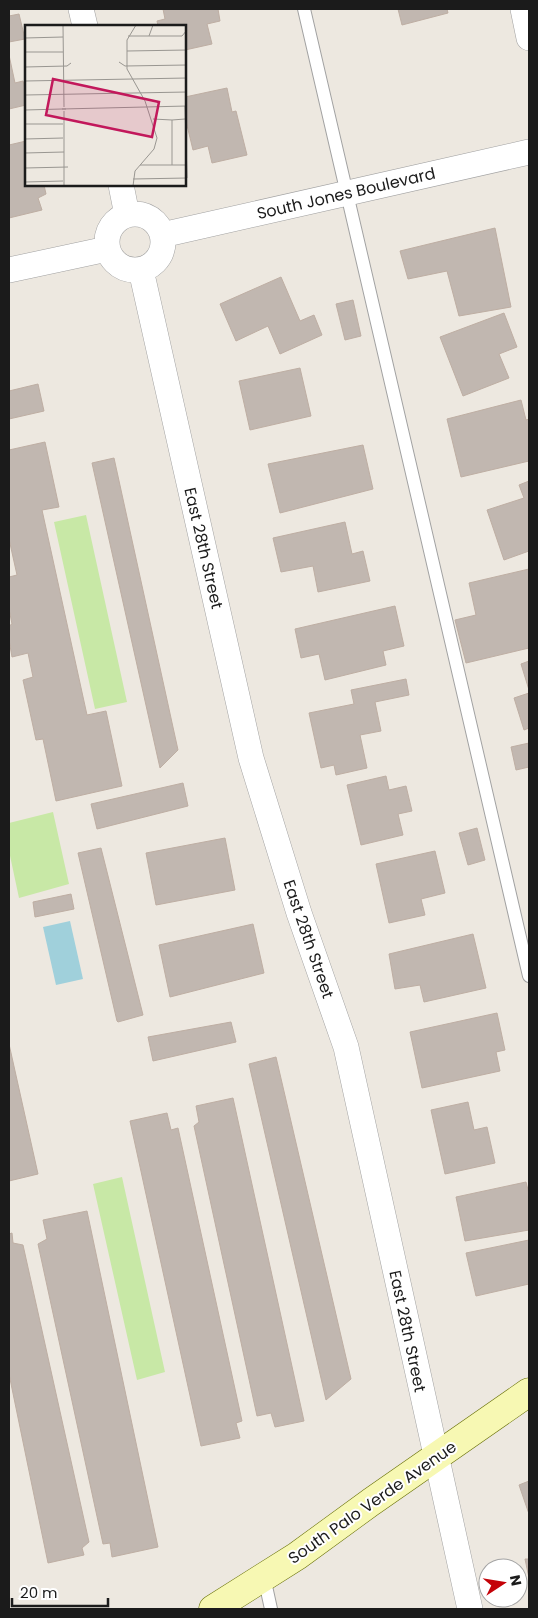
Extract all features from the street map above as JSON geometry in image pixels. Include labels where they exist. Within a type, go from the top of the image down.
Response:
[{"type":"street","points":[[81,9],[85,25]]},
{"type":"street","points":[[522,9],[529,38]]},
{"type":"street","name":"South Jones Boulevard","points":[[162,235],[529,152]]},
{"type":"street","points":[[120,186],[127,215]]},
{"type":"street","points":[[136,214],[152,220],[162,235],[161,253],[156,261],[141,270],[132,271],[116,264],[107,249],[106,240],[108,232],[113,224],[127,215],[136,214]]},
{"type":"street","points":[[9,270],[107,249]]},
{"type":"street","name":"East 28th Street","points":[[141,270],[251,758],[298,913],[346,1047],[470,1609]]},
{"type":"street","name":"South Palo Verde Avenue","points":[[214,1609],[337,1528],[371,1502],[529,1392]]},
{"type":"lane","points":[[304,9],[529,976]]},
{"type":"lane","points":[[264,1577],[271,1609]]},
{"type":"green space","points":[[86,515],[127,702],[95,709],[54,522]]},
{"type":"green space","points":[[53,812],[69,884],[19,898],[9,851],[9,823]]},
{"type":"green space","points":[[122,1177],[165,1372],[137,1380],[93,1184]]},
{"type":"water","points":[[70,921],[83,979],[56,985],[43,927]]},
{"type":"building","points":[[163,9],[218,9],[220,21],[207,24],[212,44],[186,50],[186,25],[158,25],[157,21],[165,19]]},
{"type":"building","points":[[398,9],[447,9],[448,13],[402,25]]},
{"type":"building","points":[[19,14],[25,39],[9,42],[9,16]]},
{"type":"building","points":[[9,55],[15,83],[23,81],[25,105],[9,109]]},
{"type":"building","points":[[227,88],[232,112],[236,111],[247,155],[212,163],[208,146],[193,150],[186,121],[186,97]]},
{"type":"building","points":[[25,141],[25,186],[44,186],[46,194],[38,198],[42,210],[9,218],[9,145]]},
{"type":"building","points":[[495,228],[511,307],[459,316],[447,271],[408,279],[400,251]]},
{"type":"building","points":[[281,277],[300,321],[314,315],[322,335],[280,354],[268,326],[236,341],[220,304]]},
{"type":"building","points":[[353,300],[361,336],[345,340],[336,304]]},
{"type":"building","points":[[504,313],[517,347],[499,354],[509,378],[463,396],[440,337]]},
{"type":"building","points":[[300,368],[311,416],[250,430],[239,381]]},
{"type":"building","points":[[38,384],[44,411],[9,419],[9,391]]},
{"type":"building","points":[[521,400],[526,420],[529,419],[529,461],[461,477],[447,419]]},
{"type":"building","points":[[45,442],[59,507],[42,510],[87,715],[106,711],[122,786],[56,801],[43,739],[36,740],[23,680],[33,677],[28,653],[12,657],[9,640],[9,626],[12,624],[9,609],[9,577],[17,575],[9,539],[9,450]]},
{"type":"building","points":[[363,445],[373,489],[280,513],[268,464]]},
{"type":"building","points":[[114,458],[178,750],[160,768],[92,463]]},
{"type":"building","points":[[529,481],[529,551],[504,560],[487,510],[524,498],[519,485]]},
{"type":"building","points":[[345,522],[352,554],[363,551],[370,581],[318,592],[313,566],[281,572],[273,538]]},
{"type":"building","points":[[529,569],[529,648],[466,663],[455,620],[476,615],[469,583]]},
{"type":"building","points":[[395,606],[404,646],[383,651],[386,665],[325,680],[319,654],[301,658],[295,629]]},
{"type":"building","points":[[529,661],[529,690],[521,664]]},
{"type":"building","points":[[406,679],[409,695],[375,702],[381,731],[360,735],[367,768],[336,775],[334,765],[321,768],[309,713],[354,704],[351,690]]},
{"type":"building","points":[[529,693],[529,728],[524,730],[514,698]]},
{"type":"building","points":[[529,743],[529,767],[516,770],[511,747]]},
{"type":"building","points":[[386,776],[389,790],[406,786],[412,811],[398,814],[403,835],[361,845],[347,785]]},
{"type":"building","points":[[183,783],[188,806],[97,829],[91,804]]},
{"type":"building","points":[[477,828],[485,860],[468,865],[459,833]]},
{"type":"building","points":[[225,838],[235,890],[156,905],[146,853]]},
{"type":"building","points":[[101,848],[143,1015],[118,1022],[78,853]]},
{"type":"building","points":[[435,851],[445,893],[421,899],[425,915],[389,923],[376,864]]},
{"type":"building","points":[[71,894],[74,909],[35,917],[33,902]]},
{"type":"building","points":[[253,924],[264,973],[170,997],[159,945]]},
{"type":"building","points":[[473,934],[486,988],[424,1002],[420,985],[395,989],[389,954]]},
{"type":"building","points":[[497,1013],[505,1050],[496,1052],[500,1071],[422,1088],[410,1032]]},
{"type":"building","points":[[231,1022],[236,1042],[153,1061],[148,1037]]},
{"type":"building","points":[[9,1044],[38,1174],[9,1181]]},
{"type":"building","points":[[276,1057],[351,1379],[326,1400],[249,1064]]},
{"type":"building","points":[[233,1098],[304,1421],[275,1427],[271,1413],[257,1416],[194,1126],[199,1122],[196,1106]]},
{"type":"building","points":[[468,1102],[474,1130],[487,1127],[495,1163],[445,1174],[431,1110]]},
{"type":"building","points":[[167,1113],[171,1130],[178,1128],[242,1421],[236,1423],[240,1438],[201,1446],[130,1121]]},
{"type":"building","points":[[526,1182],[529,1194],[529,1230],[465,1241],[456,1197]]},
{"type":"building","points":[[87,1211],[158,1547],[112,1557],[110,1543],[103,1544],[38,1244],[47,1239],[43,1220]]},
{"type":"building","points":[[12,1233],[13,1243],[23,1245],[89,1542],[82,1548],[84,1555],[48,1563],[9,1374],[9,1234]]},
{"type":"building","points":[[529,1240],[529,1284],[476,1296],[466,1253]]},
{"type":"building","points":[[529,1481],[529,1514],[519,1485]]},
{"type":"building","points":[[528,1559],[529,1559],[529,1578],[528,1573]]}]
